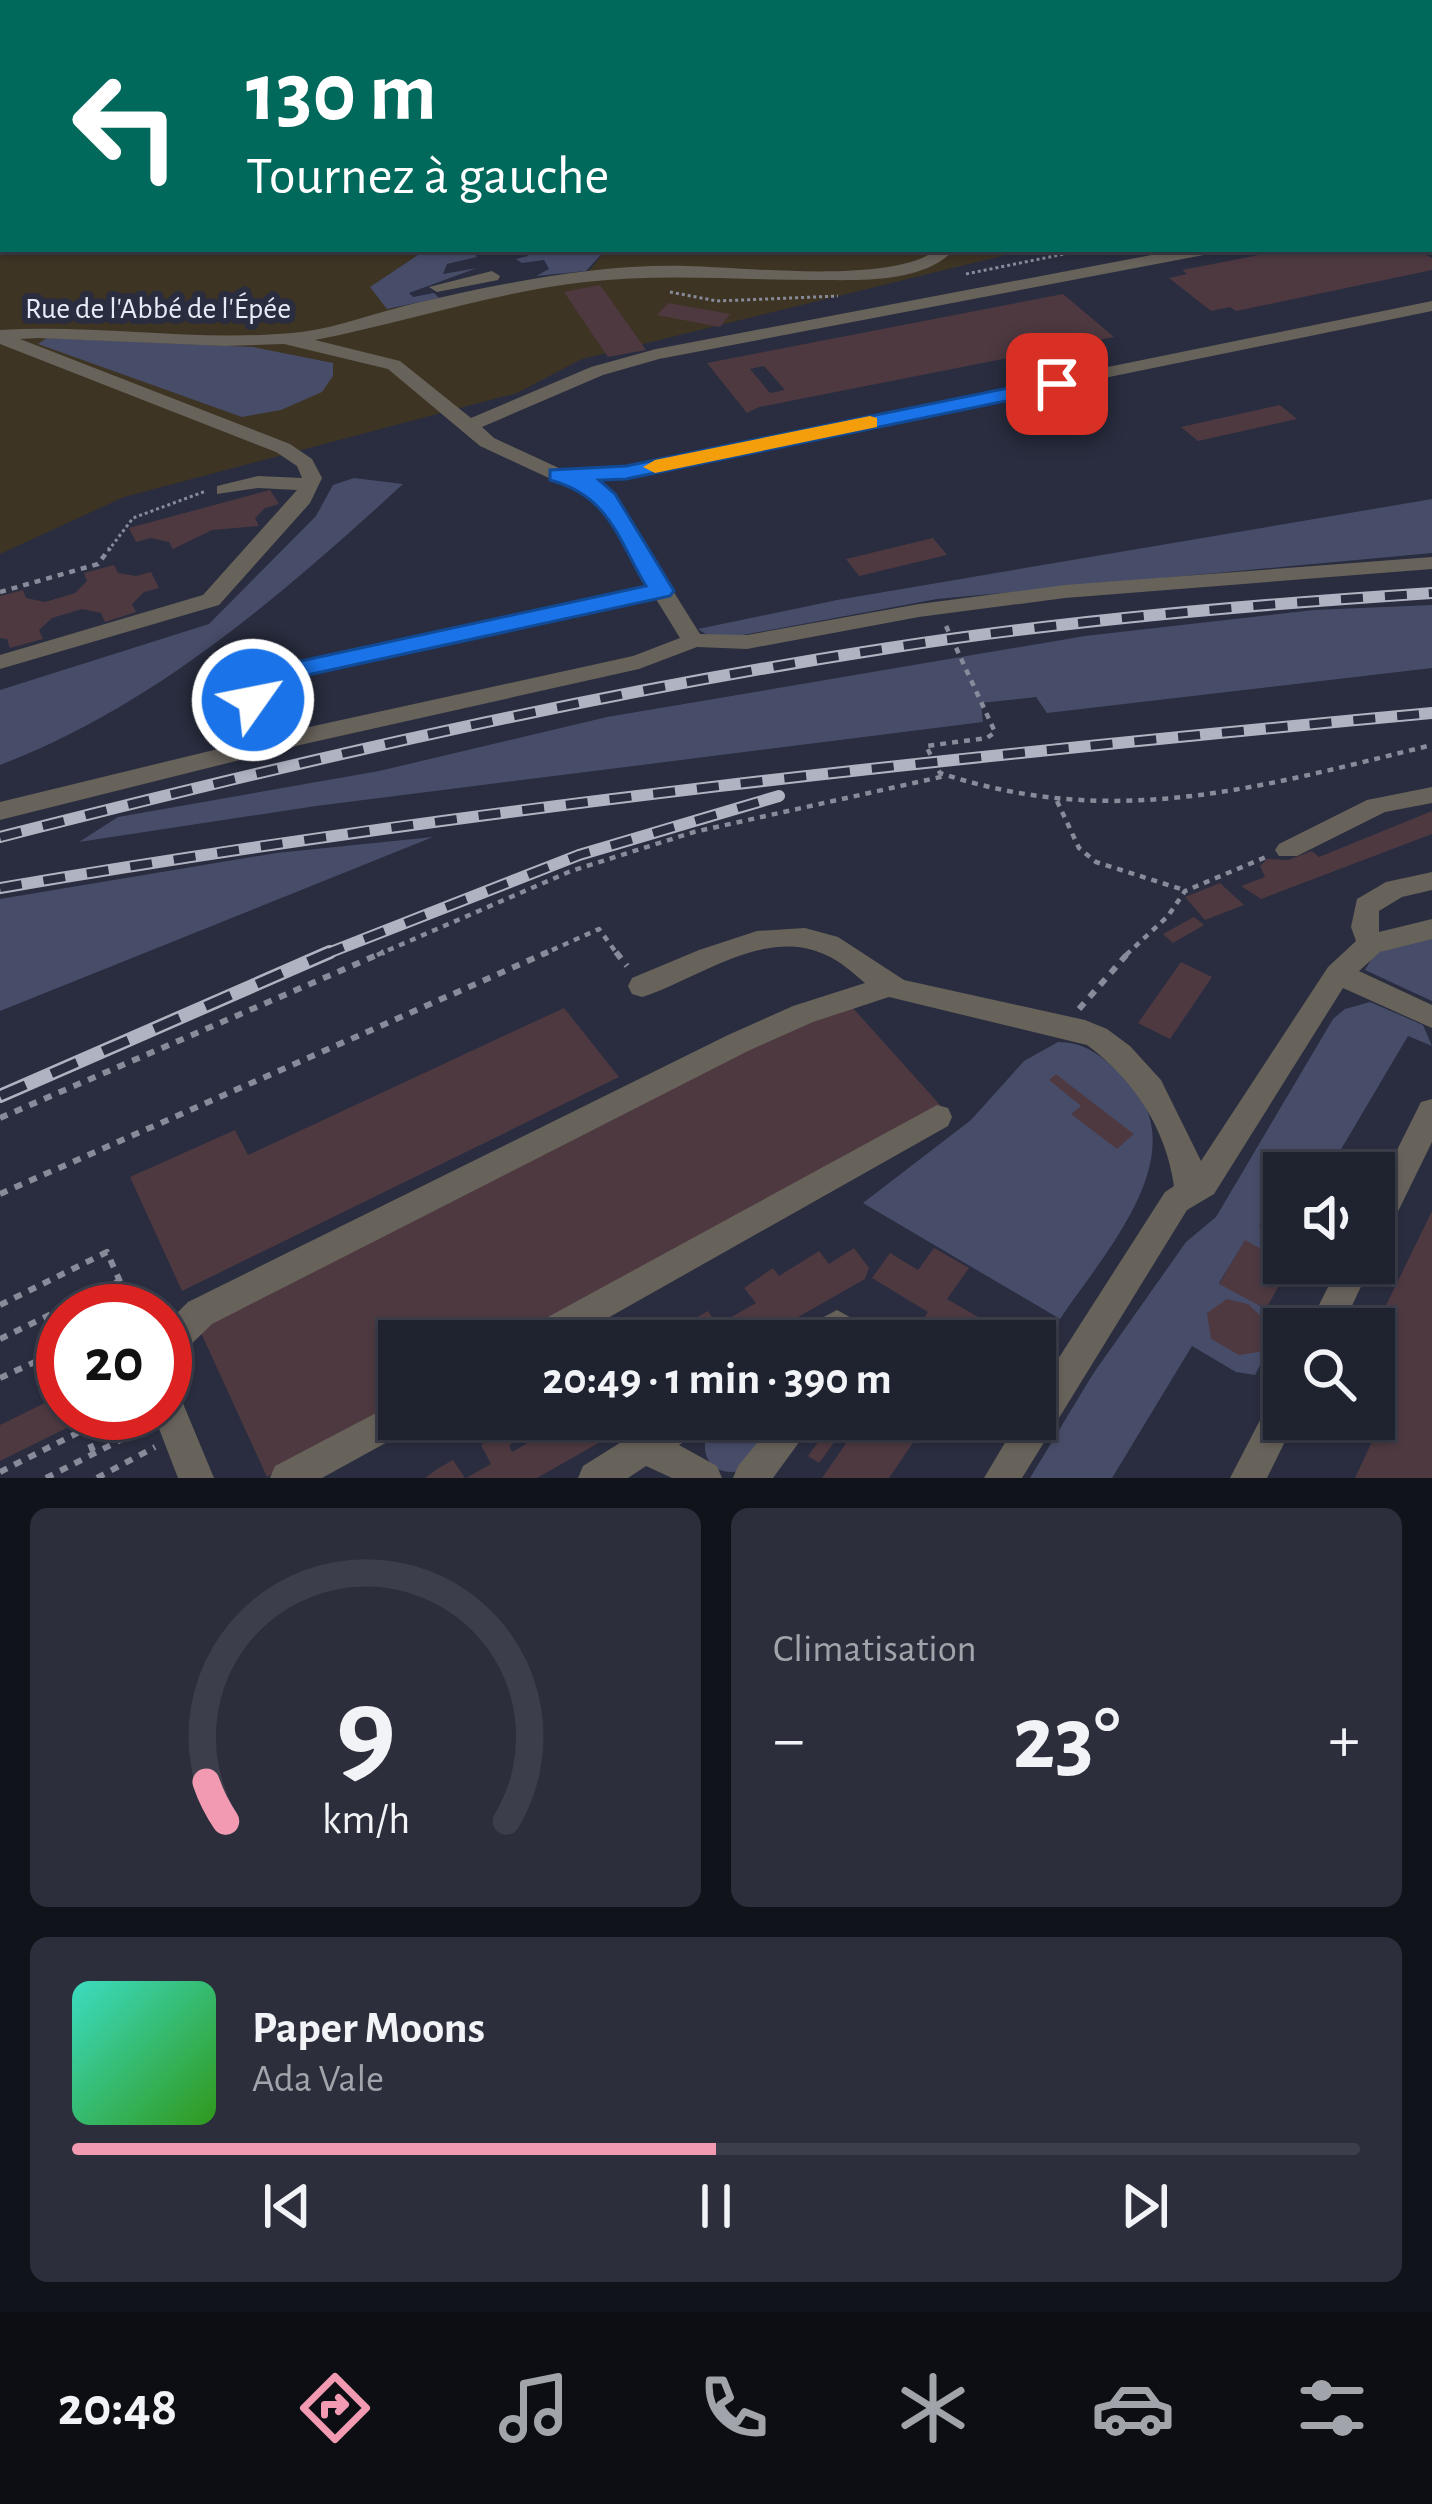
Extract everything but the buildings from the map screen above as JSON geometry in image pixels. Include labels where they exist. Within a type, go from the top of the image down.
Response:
[{"type":"street","name":"Rue de l'Abbé de l'Épée","points":[[0,336],[64,332],[287,339],[486,296],[631,272],[812,274],[911,269],[932,265],[944,252]]},
{"type":"street","points":[[467,427],[597,371],[656,355],[1192,252]]},
{"type":"street","points":[[452,267],[497,259],[486,296]]},
{"type":"street","points":[[437,287],[491,276]]},
{"type":"street","points":[[558,475],[626,472],[1432,307]]},
{"type":"street","points":[[0,336],[284,448],[310,470],[311,485],[211,600],[0,662]]},
{"type":"street","points":[[287,339],[394,365],[467,427],[604,494],[692,639]]},
{"type":"street","points":[[220,488],[258,482],[311,485]]},
{"type":"street","points":[[0,812],[300,737],[639,662],[669,654],[692,639],[722,643],[767,638],[1042,595],[1432,563]]},
{"type":"street","points":[[235,712],[279,676],[296,670],[661,591]]},
{"type":"street","points":[[1288,850],[1340,822],[1414,795],[1432,795]]},
{"type":"street","points":[[1371,944],[1364,927],[1366,906],[1395,889],[1432,881]]},
{"type":"street","points":[[1002,1478],[1176,1201],[1203,1185],[1338,974],[1371,944],[1431,929]]},
{"type":"street","points":[[642,986],[724,953],[780,939],[827,944],[889,986],[1097,1037],[1151,1088],[1186,1160],[1191,1194]]},
{"type":"street","points":[[1338,974],[1432,1017]]},
{"type":"street","points":[[192,1321],[661,1081],[803,1014],[889,986]]},
{"type":"street","points":[[1395,1186],[1432,1112]]},
{"type":"street","points":[[574,1320],[937,1118]]},
{"type":"street","points":[[288,1478],[378,1429]]},
{"type":"street","points":[[180,1440],[196,1478]]},
{"type":"street","points":[[596,1478],[656,1440]]},
{"type":"street","points":[[751,1478],[782,1440]]},
{"type":"street","points":[[1248,1478],[1268,1440]]},
{"type":"street","points":[[643,1448],[704,1478]]},
{"type":"path","points":[[966,274],[1074,252]]},
{"type":"path","points":[[657,289],[717,301],[838,296]]},
{"type":"path","points":[[0,592],[98,564],[133,518],[220,488]]},
{"type":"path","points":[[929,610],[954,640],[995,732],[987,738],[926,746],[936,770],[988,792],[1057,801],[1225,791],[1432,745]]},
{"type":"path","points":[[0,1118],[571,871],[694,832],[945,776]]},
{"type":"path","points":[[1057,801],[1084,854],[1115,874],[1165,881],[1185,891]]},
{"type":"path","points":[[1065,1028],[1185,891],[1288,850]]},
{"type":"path","points":[[0,1195],[599,929],[642,986]]},
{"type":"path","points":[[0,1306],[107,1252],[121,1284]]},
{"type":"path","points":[[0,1339],[120,1281]]},
{"type":"path","points":[[0,1378],[36,1361]]},
{"type":"path","points":[[0,1472],[63,1440]]},
{"type":"path","points":[[88,1440],[94,1454]]},
{"type":"path","points":[[46,1478],[123,1440]]},
{"type":"path","points":[[97,1478],[143,1440]]},
{"type":"shaded area","points":[[0,252],[423,252],[371,287],[388,309],[588,272],[605,252],[1018,252],[582,359],[517,393],[124,497],[0,554]]},
{"type":"shaded area","points":[[422,252],[473,252],[477,257],[447,264],[443,274],[477,268],[409,293],[413,297],[434,293],[439,298],[387,309],[370,287]]},
{"type":"shaded area","points":[[527,252],[603,252],[586,271],[536,276],[549,269],[544,260],[522,263],[516,259],[528,256]]},
{"type":"shaded area","points":[[47,338],[253,347],[333,363],[333,376],[322,392],[281,410],[242,417],[38,344]]},
{"type":"shaded area","points":[[354,478],[403,484],[215,644],[111,712],[0,765],[0,690],[209,624],[316,516],[333,485]]},
{"type":"shaded area","points":[[1432,499],[1432,553],[937,599],[737,636],[709,636],[698,629],[837,600]]},
{"type":"shaded area","points":[[1432,605],[1432,668],[1047,713],[1036,697],[981,703],[983,722],[316,806],[79,842],[118,817],[379,771],[607,717],[1085,636],[1314,610]]},
{"type":"shaded area","points":[[433,837],[0,1011],[0,899],[276,853]]},
{"type":"shaded area","points":[[1432,938],[1432,1001],[1365,970],[1375,953]]},
{"type":"shaded area","points":[[1370,1002],[1423,1025],[1432,1046],[1408,1036],[1339,1152],[1263,1152],[1263,1251],[1245,1241],[1219,1283],[1264,1308],[1263,1360],[1255,1375],[1236,1372],[1192,1346],[1112,1478],[1030,1478],[1093,1374],[1186,1242],[1216,1217],[1333,1019],[1345,1009]]},
{"type":"shaded area","points":[[1058,1042],[1085,1047],[1122,1075],[1144,1104],[1153,1135],[1138,1200],[1060,1319],[863,1203],[971,1120],[1024,1061]]},
{"type":"shaded area","points":[[706,1440],[768,1440],[740,1471],[718,1469]]},
{"type":"railway","points":[[0,837],[442,732],[777,666],[1092,621],[1432,593]]},
{"type":"railway","points":[[0,888],[356,833],[714,787],[1432,713]]},
{"type":"railway","points":[[324,955],[579,855],[779,796]]},
{"type":"railway","points":[[324,955],[330,952]]},
{"type":"railway","points":[[0,1096],[324,955]]},
{"type":"slow traffic","points":[[655,467],[870,422]]},
{"type":"route","points":[[253,700],[279,676],[296,670],[661,591],[604,494],[588,483],[558,475],[626,472],[1057,384]]}]
